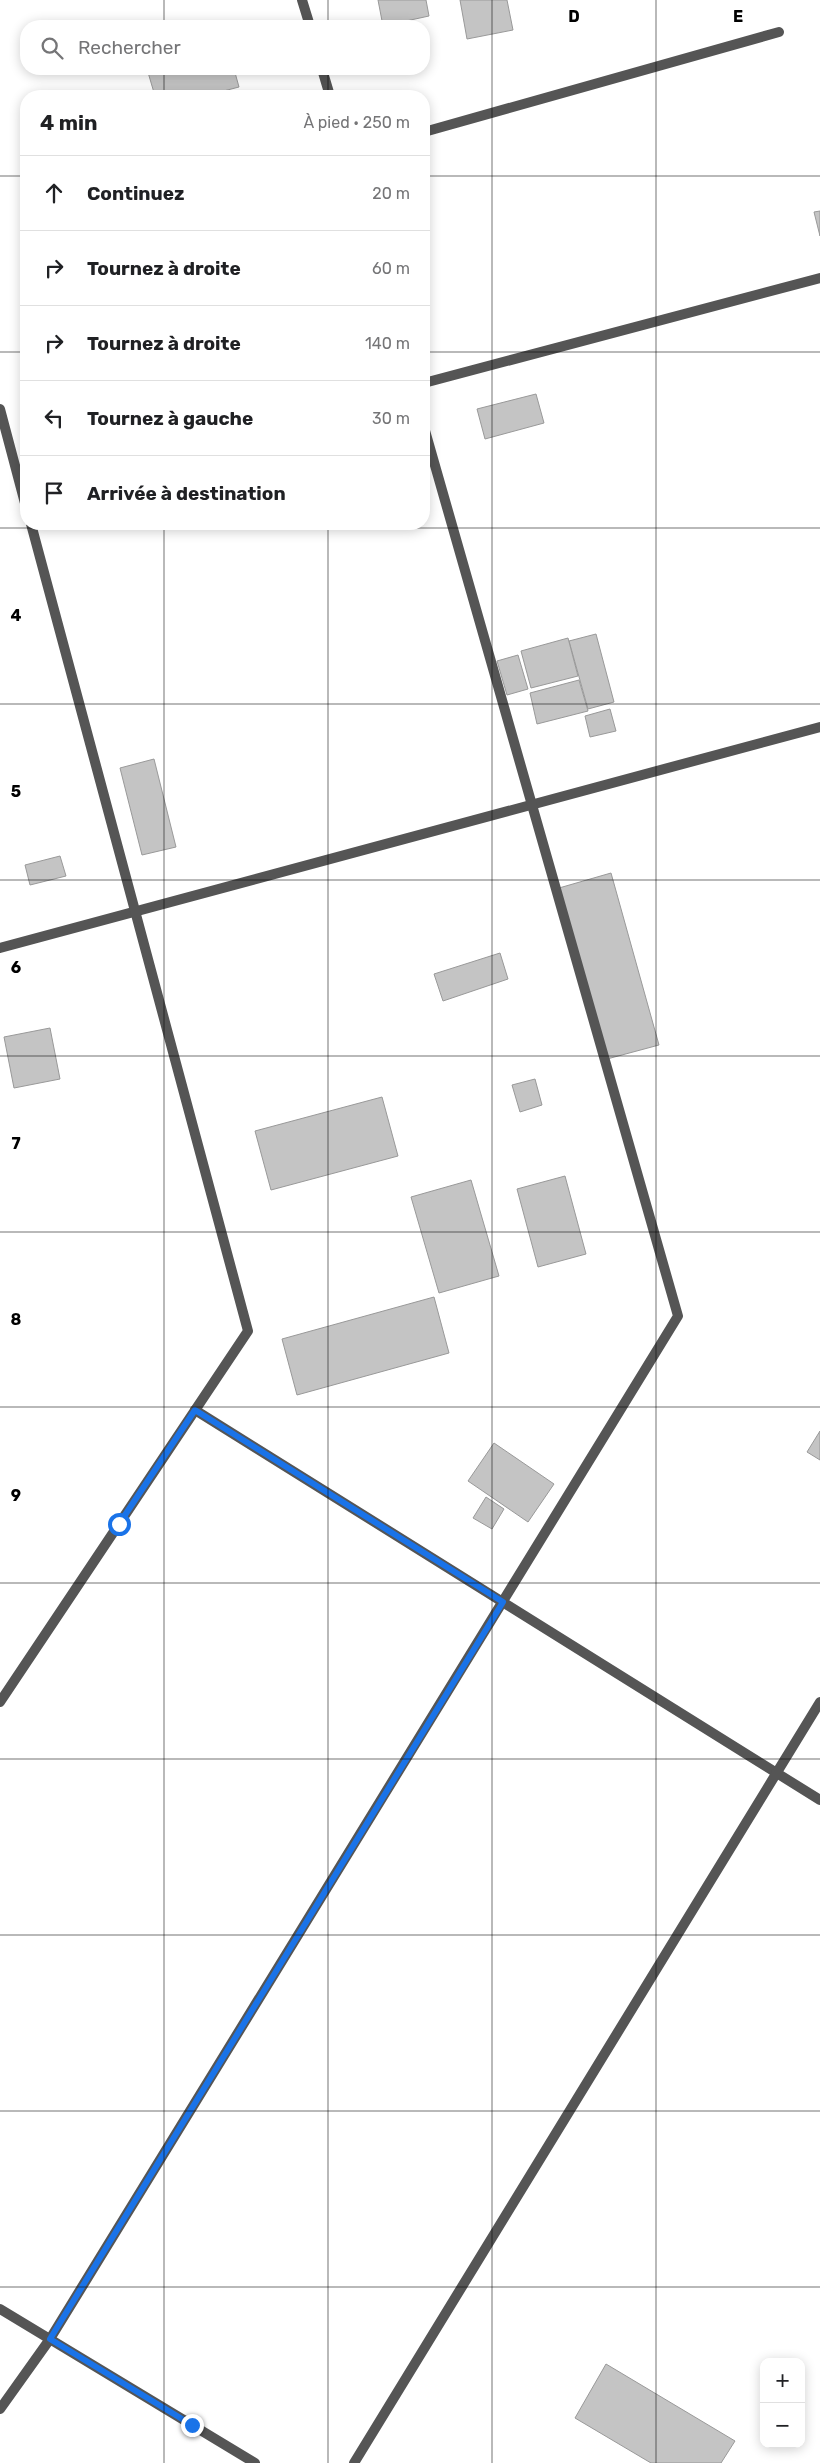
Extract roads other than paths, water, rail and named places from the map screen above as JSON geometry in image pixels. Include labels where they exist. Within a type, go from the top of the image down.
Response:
[{"type":"street","points":[[302,0],[308,20]]},
{"type":"street","points":[[430,130],[779,32]]},
{"type":"street","points":[[324,75],[328,90]]},
{"type":"street","points":[[430,381],[820,278]]},
{"type":"street","points":[[0,409],[20,484]]},
{"type":"street","points":[[0,2409],[50,2339],[678,1316],[430,448]]},
{"type":"street","points":[[0,1702],[248,1331],[33,530]]},
{"type":"street","points":[[0,948],[820,727]]},
{"type":"street","points":[[195,1410],[820,1800]]},
{"type":"street","points":[[354,2463],[820,1702]]},
{"type":"street","points":[[0,2309],[256,2463]]}]
